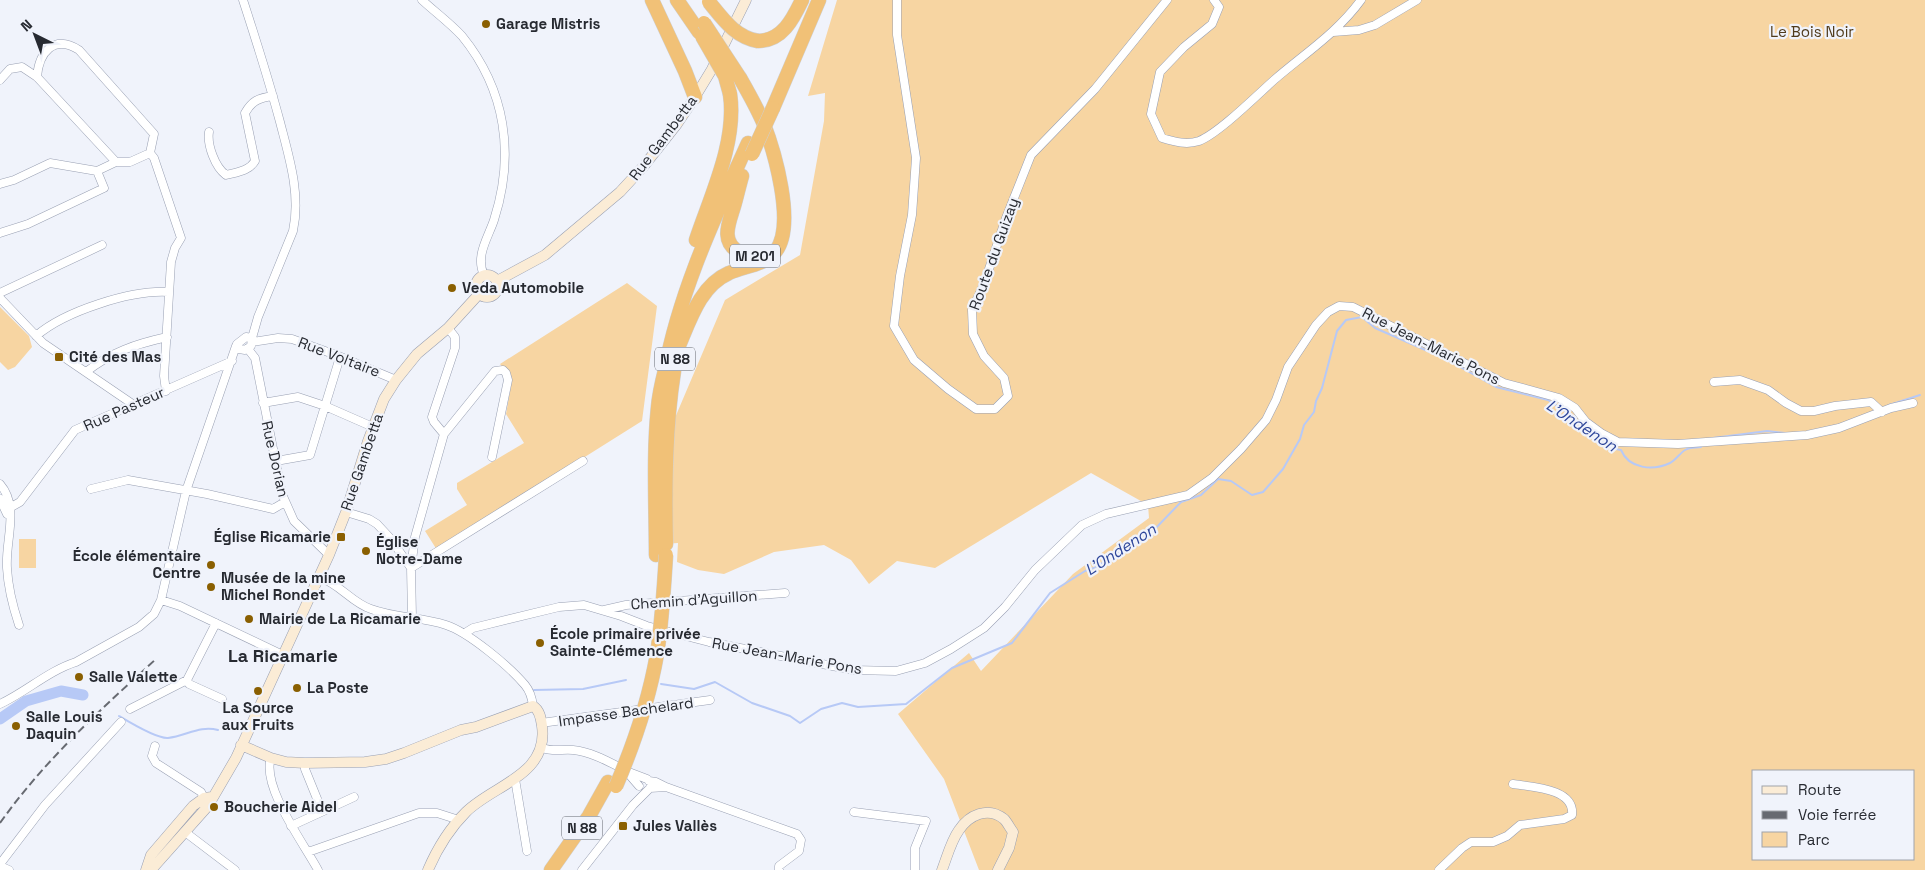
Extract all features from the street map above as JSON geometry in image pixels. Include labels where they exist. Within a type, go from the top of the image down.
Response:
[{"type":"highway","points":[[652,0],[695,97]]},
{"type":"highway","points":[[677,0],[702,31]]},
{"type":"highway","points":[[677,350],[698,302],[712,285],[726,274],[764,261],[776,251],[782,239],[784,223],[783,199],[777,166],[763,122],[735,85],[725,76],[688,0]]},
{"type":"highway","points":[[708,1],[730,27],[749,39],[758,41],[772,39],[784,30],[802,0]]},
{"type":"highway","name":"N 88","points":[[771,103],[813,0]]},
{"type":"highway","name":"N 88","points":[[661,555],[655,481],[658,407],[670,340],[682,299],[702,245],[750,149],[819,0]]},
{"type":"highway","points":[[682,299],[685,274],[730,136],[735,85]]},
{"type":"highway","name":"M 201","points":[[735,85],[750,108],[762,137],[771,167],[777,200],[779,217],[775,242],[770,248],[757,256],[750,256],[737,251],[728,241],[727,226],[742,176]]},
{"type":"highway","name":"N 88","points":[[560,870],[598,819],[612,784],[631,723],[646,660],[661,555],[668,406],[677,350],[690,297],[742,176],[750,149]]},
{"type":"highway","name":"N 88","points":[[551,870],[612,784]]},
{"type":"main road","name":"Rue Gambetta","points":[[497,281],[545,255],[620,192],[660,148],[712,69],[746,0]]},
{"type":"main road","points":[[484,274],[489,274],[497,281],[498,287],[494,295],[485,297],[479,294],[475,288],[477,279],[484,274]]},
{"type":"main road","name":"Rue Gambetta","points":[[208,797],[230,769],[329,555],[346,512],[373,427],[384,399],[396,380],[417,354],[448,328],[479,294]]},
{"type":"main road","points":[[241,745],[271,758],[304,763],[365,762],[386,759],[461,730],[476,727],[533,706],[538,712],[541,723],[542,748],[530,765],[515,779],[482,798],[459,820],[441,844],[428,870]]},
{"type":"main road","points":[[146,870],[151,855],[194,805],[208,797],[208,806],[151,870]]},
{"type":"main road","points":[[942,870],[958,831],[968,820],[986,812],[1005,820],[1013,832],[1010,848],[998,870]]},
{"type":"street","points":[[0,704],[46,676],[76,662],[139,627],[154,614],[161,600],[186,491],[225,377],[232,361],[246,344],[251,325],[258,317],[288,247],[296,219],[292,169],[273,96],[243,0]]},
{"type":"street","points":[[422,0],[460,35],[473,52],[481,64],[498,100],[503,120],[503,183],[494,220],[480,262],[484,274]]},
{"type":"street","name":"Route du Guizay","points":[[897,0],[897,35],[916,158],[912,215],[900,276],[894,326],[914,360],[948,389],[976,409],[996,409],[1008,396],[1004,378],[984,356],[973,334],[972,310],[984,284],[1006,218],[1031,155],[1096,89],[1166,0]]},
{"type":"street","points":[[1214,0],[1219,7],[1212,24],[1184,47],[1160,72],[1151,114],[1162,138],[1187,144],[1209,136],[1282,73],[1334,32],[1361,0]]},
{"type":"street","points":[[1334,32],[1359,30],[1375,25],[1417,0]]},
{"type":"street","points":[[37,77],[38,64],[42,55],[49,47],[71,45],[79,50],[154,134],[150,153]]},
{"type":"street","points":[[0,80],[10,69],[22,67],[37,77],[116,162]]},
{"type":"street","points":[[209,132],[208,140],[220,170],[226,175],[245,170],[252,166],[255,161],[245,113],[251,103],[260,97],[273,96]]},
{"type":"street","points":[[0,184],[14,180],[50,163],[97,171],[116,162],[130,162],[150,153]]},
{"type":"street","points":[[150,153],[154,158],[181,238],[175,248],[171,262],[168,292],[164,376],[166,391]]},
{"type":"street","points":[[0,233],[28,224],[104,188],[97,171]]},
{"type":"street","points":[[0,293],[102,245]]},
{"type":"street","points":[[36,336],[47,326],[69,315],[134,294],[154,291],[168,292]]},
{"type":"street","points":[[0,298],[43,343],[134,405]]},
{"type":"street","name":"Rue Jean-Marie Pons","points":[[465,633],[473,628],[559,607],[584,605],[604,610],[647,626],[709,642],[853,670],[896,671],[925,663],[951,650],[984,628],[1005,607],[1035,570],[1082,525],[1106,514],[1188,496],[1212,478],[1266,420],[1292,361],[1316,325],[1328,312],[1339,306],[1353,307],[1504,383],[1559,398],[1575,408],[1586,422],[1601,434],[1618,442],[1678,444],[1807,435],[1838,428],[1913,403]]},
{"type":"street","points":[[444,434],[434,422],[432,416],[455,348],[455,337],[448,328]]},
{"type":"street","points":[[86,372],[100,361],[136,344],[167,338]]},
{"type":"street","name":"Rue Voltaire","points":[[246,344],[278,338],[292,339],[396,380]]},
{"type":"street","name":"Rue Dorian","points":[[246,344],[255,358],[272,451],[276,460],[285,502],[294,522],[329,555]]},
{"type":"street","points":[[276,460],[310,455],[340,357]]},
{"type":"street","name":"Rue Pasteur","points":[[8,509],[20,502],[75,430],[232,361]]},
{"type":"street","points":[[412,617],[411,568],[415,537],[444,434],[495,371],[503,370],[508,380],[492,457]]},
{"type":"street","name":"Rue Pasteur","points":[[198,376],[211,374],[225,377]]},
{"type":"street","points":[[1714,382],[1740,380],[1768,390],[1786,403],[1802,411],[1814,411],[1835,406],[1871,402],[1882,412]]},
{"type":"street","points":[[263,403],[298,397],[325,406],[373,427]]},
{"type":"street","points":[[411,568],[583,461]]},
{"type":"street","points":[[91,489],[128,480],[273,509],[285,502]]},
{"type":"street","points":[[0,484],[6,492],[10,521],[7,567],[11,596],[20,625]]},
{"type":"street","points":[[0,499],[8,509]]},
{"type":"street","points":[[346,512],[368,519],[376,524],[390,538],[411,568]]},
{"type":"street","points":[[319,577],[331,581],[370,609],[445,625],[465,633],[526,686],[532,698],[533,706]]},
{"type":"street","name":"Chemin d'Aguillon","points":[[604,610],[626,605],[785,593]]},
{"type":"street","points":[[161,600],[172,602],[251,638],[283,655]]},
{"type":"street","points":[[130,709],[187,680],[216,623]]},
{"type":"street","points":[[187,680],[189,684],[222,700]]},
{"type":"street","name":"Impasse Bachelard","points":[[541,723],[710,700]]},
{"type":"street","points":[[9,870],[0,865],[45,805],[121,722]]},
{"type":"street","points":[[155,746],[153,759],[163,768],[208,797]]},
{"type":"street","points":[[542,748],[586,752],[626,771],[646,785],[666,786],[797,834],[802,840],[800,851],[782,863],[779,866],[779,870]]},
{"type":"street","points":[[271,758],[268,771],[275,792],[295,834],[318,870]]},
{"type":"street","points":[[304,763],[322,811]]},
{"type":"street","points":[[515,779],[527,851]]},
{"type":"street","points":[[1439,870],[1471,842],[1492,842],[1507,836],[1520,824],[1564,819],[1572,815],[1573,807],[1569,801],[1552,790],[1513,784]]},
{"type":"street","points":[[582,870],[633,805],[646,785]]},
{"type":"street","points":[[291,826],[354,797]]},
{"type":"street","points":[[854,812],[926,821],[915,848],[915,870]]},
{"type":"street","points":[[308,852],[419,813],[437,814],[459,820]]},
{"type":"street","points":[[185,832],[235,870]]},
{"type":"green space","name":"Le Bois Noir","points":[[837,0],[1925,0],[1925,870],[979,870],[944,779],[898,714],[969,653],[981,671],[1073,574],[1149,518],[1148,505],[1091,473],[935,568],[897,561],[869,584],[851,560],[824,545],[774,552],[724,574],[698,570],[677,562],[678,543],[649,545],[664,476],[649,479],[725,300],[800,255],[824,121],[825,93],[808,96]]},
{"type":"green space","points":[[627,283],[657,306],[642,421],[437,550],[425,531],[467,505],[457,489],[457,483],[524,443],[506,414],[512,379],[500,364]]},
{"type":"green space","points":[[0,307],[29,336],[32,347],[15,367],[8,370],[0,362]]},
{"type":"green space","points":[[19,539],[36,539],[36,568],[19,568]]},
{"type":"waterway","name":"L'Ondenon","points":[[661,684],[694,689],[715,682],[752,703],[790,716],[800,723],[821,709],[842,703],[858,707],[906,704],[952,668],[1012,643],[1050,593],[1151,533],[1181,502],[1201,495],[1218,479],[1231,481],[1252,495],[1263,492],[1283,469],[1300,439],[1304,425],[1314,412],[1337,331],[1346,320],[1362,317],[1375,328],[1446,359],[1496,387],[1548,400],[1565,411],[1611,448],[1621,450],[1636,465],[1642,467],[1663,466],[1672,462],[1683,451],[1701,447]]},
{"type":"waterway","name":"L'Ondenon","points":[[1889,405],[1920,395]]},
{"type":"waterway","name":"L'Ondenon","points":[[1713,438],[1767,431],[1785,433]]},
{"type":"waterway","name":"L'Ondenon","points":[[534,690],[583,689],[626,680]]},
{"type":"waterway","name":"L'Ondenon","points":[[0,719],[26,701],[61,691],[83,695]]},
{"type":"waterway","name":"L'Ondenon","points":[[119,716],[143,730],[163,738],[175,737],[205,729],[218,730]]},
{"type":"railway","points":[[0,823],[54,757],[156,659]]},
{"type":"place","name":"Garage Mistris","points":[[486,24]]},
{"type":"place","name":"Veda Automobile","points":[[452,288]]},
{"type":"place","name":"Cité des Mas","points":[[59,357]]},
{"type":"place","name":"Église Ricamarie","points":[[341,537]]},
{"type":"place","name":"Église Notre-Dame","points":[[366,551]]},
{"type":"place","name":"École élémentaire Centre","points":[[211,565]]},
{"type":"place","name":"Musée de la mine Michel Rondet","points":[[211,587]]},
{"type":"place","name":"Mairie de La Ricamarie","points":[[249,619]]},
{"type":"place","name":"École primaire privée Sainte-Clémence","points":[[540,643]]},
{"type":"place","name":"Salle Valette","points":[[79,677]]},
{"type":"place","name":"La Poste","points":[[297,688]]},
{"type":"place","name":"La Source aux Fruits","points":[[258,691]]},
{"type":"place","name":"Salle Louis Daquin","points":[[16,726]]},
{"type":"place","name":"Boucherie Aidel","points":[[214,807]]},
{"type":"place","name":"Jules Vallès","points":[[623,826]]},
{"type":"district","name":"La Ricamarie","points":[[283,656]]}]
